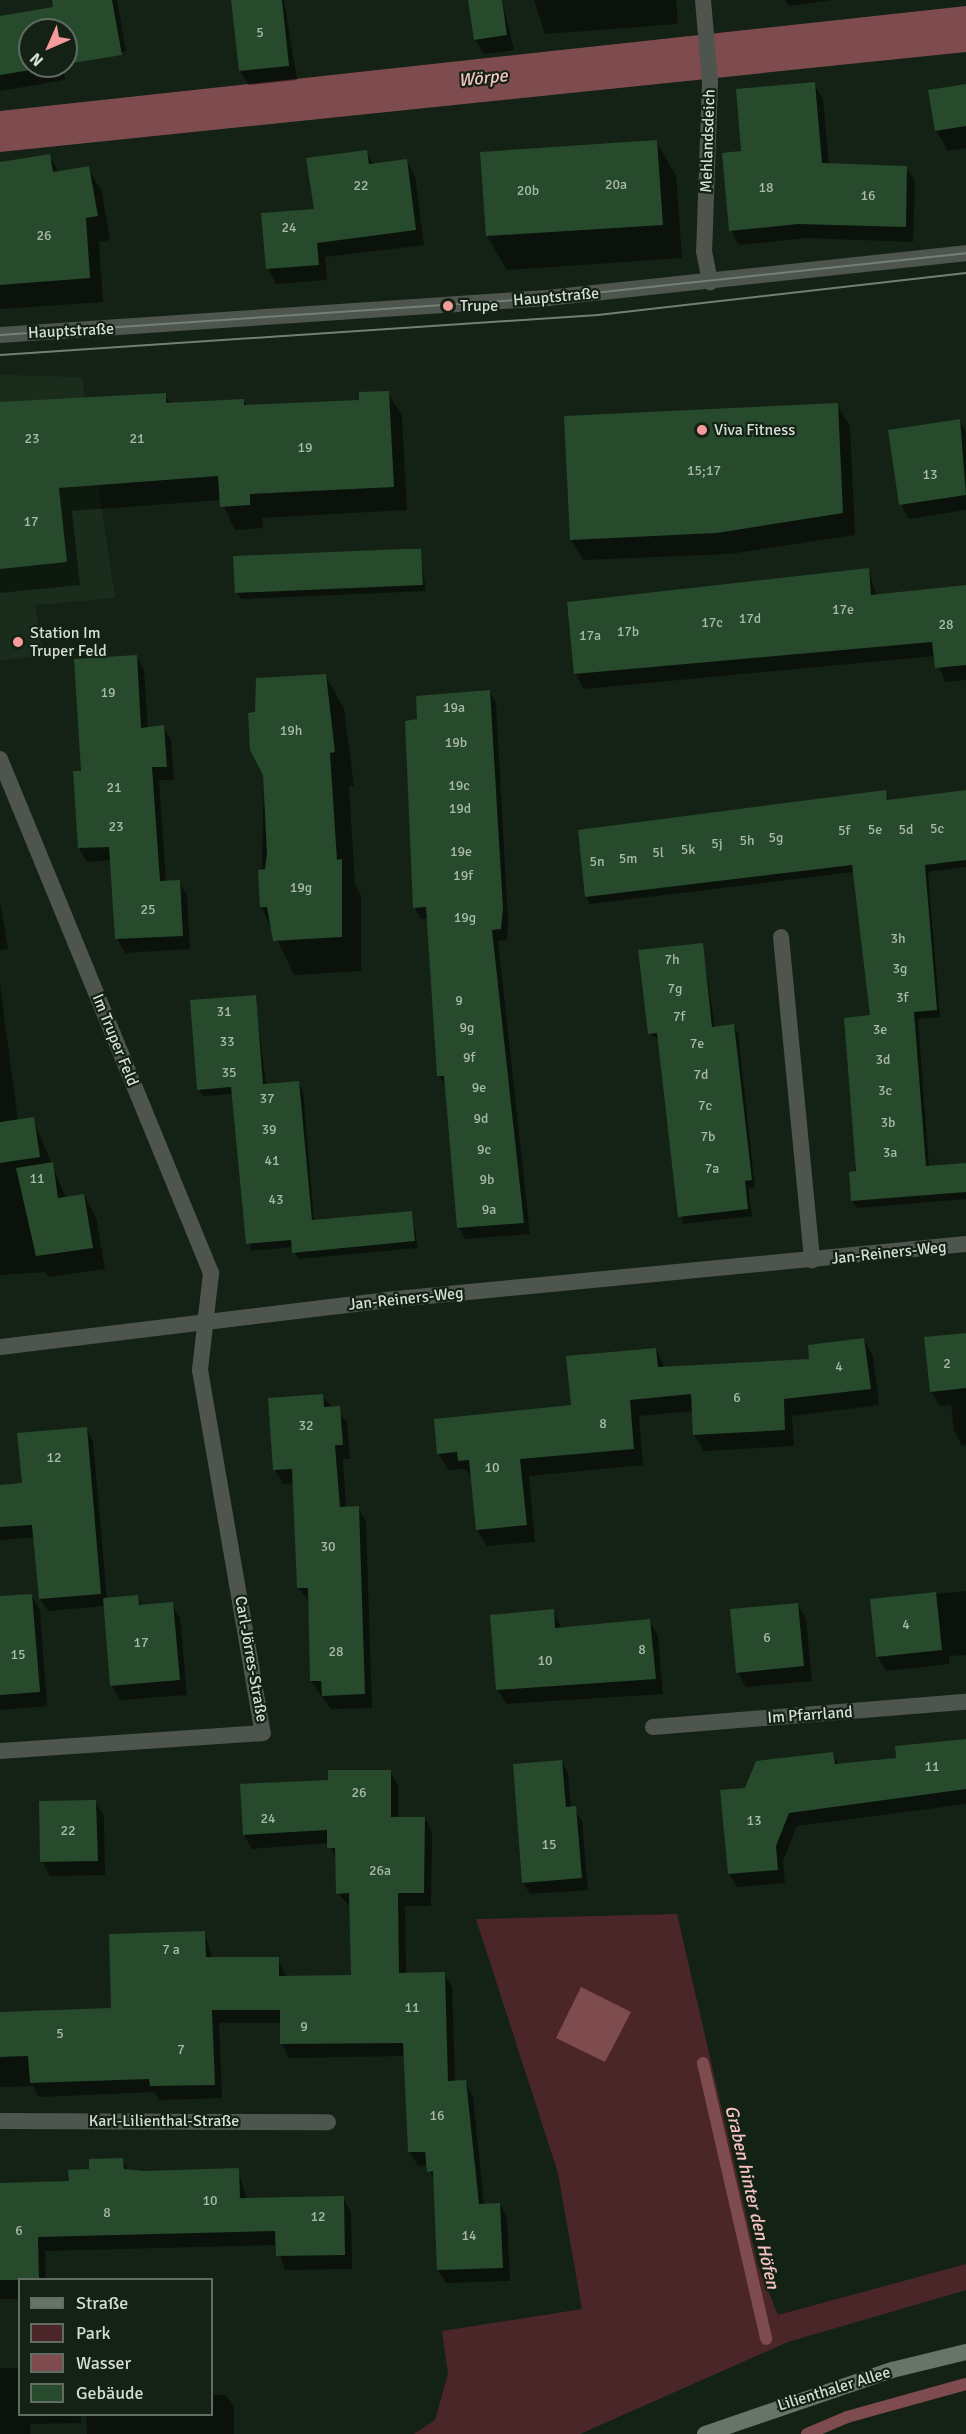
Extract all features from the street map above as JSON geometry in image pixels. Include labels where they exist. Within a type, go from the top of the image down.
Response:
[{"type":"main road","name":"Lilienthaler Allee","points":[[705,2434],[881,2374],[966,2352]]},
{"type":"street","name":"Mehlandsdeich","points":[[703,0],[710,82],[704,251],[710,282]]},
{"type":"street","name":"Hauptstraße","points":[[0,335],[547,298],[966,253]]},
{"type":"street","name":"Im Truper Feld","points":[[0,759],[211,1273],[206,1325]]},
{"type":"street","name":"Jan-Reiners-Weg","points":[[781,937],[812,1261]]},
{"type":"street","name":"Jan-Reiners-Weg","points":[[0,1347],[206,1325],[386,1300],[812,1261],[966,1244]]},
{"type":"street","name":"Carl-Jörres-Straße","points":[[0,1751],[263,1733],[200,1370],[206,1325]]},
{"type":"street","name":"Im Pfarrland","points":[[653,1726],[966,1702]]},
{"type":"street","name":"Karl-Lilienthal-Straße","points":[[0,2121],[328,2122]]},
{"type":"shaded area","points":[[0,375],[82,377],[115,598],[35,605],[44,656],[0,660]]},
{"type":"green space","points":[[677,1914],[758,2266],[778,2315],[966,2264],[966,2290],[788,2342],[580,2434],[414,2434],[435,2420],[448,2374],[442,2331],[582,2309],[558,2173],[476,1919]]},
{"type":"water","name":"Wörpe","points":[[966,6],[966,52],[0,152],[0,111]]},
{"type":"water","points":[[581,1987],[631,2012],[605,2062],[556,2038]]},
{"type":"building","points":[[52,0],[112,0],[122,55],[78,62],[78,18],[18,18],[18,72],[0,75],[0,16],[53,7]]},
{"type":"building","points":[[231,0],[282,0],[289,66],[239,71]]},
{"type":"building","points":[[468,0],[502,0],[507,35],[474,40]]},
{"type":"building","points":[[815,82],[822,163],[907,166],[906,227],[798,224],[729,231],[722,153],[741,151],[736,89]]},
{"type":"building","points":[[966,84],[966,126],[935,131],[928,90]]},
{"type":"building","points":[[657,140],[663,225],[486,236],[480,152]]},
{"type":"building","points":[[367,150],[369,164],[407,159],[416,230],[317,243],[319,265],[266,269],[261,213],[314,209],[306,158]]},
{"type":"building","points":[[50,154],[53,172],[89,166],[98,216],[86,218],[90,278],[0,285],[0,162]]},
{"type":"building","points":[[389,391],[394,487],[250,494],[250,505],[220,507],[218,476],[59,488],[67,562],[0,569],[0,402],[166,393],[166,403],[244,399],[244,405],[359,400],[359,392]]},
{"type":"building","points":[[838,403],[843,513],[717,533],[570,540],[564,416]]},
{"type":"building","points":[[960,419],[966,495],[899,505],[888,430]]},
{"type":"building","points":[[421,549],[423,585],[235,593],[233,556]]},
{"type":"building","points":[[869,568],[871,595],[966,585],[966,665],[935,668],[932,642],[574,674],[567,602]]},
{"type":"building","points":[[137,655],[141,728],[164,725],[167,767],[152,767],[160,881],[180,880],[183,936],[115,939],[109,847],[78,848],[73,771],[81,771],[74,659]]},
{"type":"building","points":[[326,674],[335,752],[330,753],[337,860],[342,859],[342,937],[273,941],[267,907],[260,907],[258,870],[265,869],[267,854],[263,775],[250,750],[248,713],[255,712],[256,678]]},
{"type":"building","points":[[490,690],[503,908],[501,929],[492,930],[524,1223],[457,1228],[444,1076],[437,1076],[426,907],[413,908],[405,721],[417,719],[416,696]]},
{"type":"building","points":[[886,790],[887,800],[966,790],[966,860],[925,865],[937,1010],[914,1012],[926,1166],[966,1163],[966,1192],[851,1201],[849,1172],[856,1171],[844,1018],[870,1015],[852,865],[585,897],[578,830]]},
{"type":"building","points":[[703,943],[712,1027],[734,1024],[752,1180],[745,1181],[748,1209],[678,1217],[657,1033],[648,1034],[638,950]]},
{"type":"building","points":[[256,995],[263,1084],[299,1081],[312,1220],[412,1211],[415,1241],[292,1253],[291,1240],[246,1244],[231,1087],[197,1090],[190,1000]]},
{"type":"building","points":[[34,1117],[40,1157],[0,1163],[0,1122]]},
{"type":"building","points":[[53,1162],[58,1198],[84,1194],[93,1248],[36,1256],[16,1168]]},
{"type":"building","points":[[966,1333],[966,1388],[930,1392],[924,1337]]},
{"type":"building","points":[[864,1338],[871,1389],[784,1399],[785,1430],[693,1435],[691,1394],[630,1400],[634,1449],[520,1459],[527,1525],[476,1530],[469,1460],[458,1461],[457,1452],[437,1454],[434,1419],[571,1405],[566,1356],[656,1348],[658,1367],[809,1359],[808,1345]]},
{"type":"building","points":[[323,1394],[324,1407],[340,1406],[343,1445],[335,1445],[340,1507],[359,1506],[365,1694],[322,1696],[321,1681],[310,1681],[308,1588],[297,1588],[292,1469],[273,1470],[268,1398]]},
{"type":"building","points":[[87,1427],[101,1594],[39,1599],[32,1525],[0,1527],[0,1485],[22,1483],[17,1433]]},
{"type":"building","points":[[936,1592],[942,1650],[876,1657],[870,1599]]},
{"type":"building","points":[[32,1594],[40,1692],[0,1695],[0,1596]]},
{"type":"building","points":[[138,1595],[139,1605],[173,1602],[180,1680],[110,1686],[103,1598]]},
{"type":"building","points":[[798,1603],[804,1666],[736,1673],[730,1609]]},
{"type":"building","points":[[554,1609],[555,1628],[650,1619],[656,1679],[496,1690],[490,1615]]},
{"type":"building","points":[[966,1739],[966,1789],[789,1813],[776,1846],[778,1870],[728,1874],[720,1790],[745,1788],[756,1761],[833,1752],[835,1764],[896,1758],[895,1746]]},
{"type":"building","points":[[562,1760],[566,1807],[576,1806],[582,1878],[522,1883],[513,1764]]},
{"type":"building","points":[[328,1770],[391,1770],[391,1817],[425,1817],[424,1893],[398,1893],[399,1973],[445,1972],[448,2081],[466,2080],[479,2204],[500,2203],[503,2268],[437,2270],[433,2171],[427,2172],[425,2152],[408,2152],[403,2043],[280,2044],[280,2010],[212,2010],[215,2085],[150,2086],[149,2079],[30,2083],[28,2056],[0,2057],[0,2012],[111,2008],[109,1934],[205,1931],[206,1957],[279,1957],[279,1976],[351,1975],[349,1893],[336,1894],[335,1848],[327,1848],[327,1830],[243,1835],[240,1784],[328,1780]]},
{"type":"building","points":[[96,1800],[98,1861],[40,1862],[39,1801]]},
{"type":"building","points":[[123,2158],[124,2169],[143,2171],[239,2168],[240,2198],[344,2196],[345,2255],[276,2256],[275,2231],[38,2237],[39,2278],[0,2280],[0,2183],[69,2181],[68,2170],[89,2169],[89,2159]]},
{"type":"waterway","name":"Graben hinter den Höfen","points":[[703,2063],[766,2339]]},
{"type":"waterway","points":[[807,2434],[847,2417],[966,2384]]},
{"type":"tram line","points":[[0,335],[547,298],[966,253]]},
{"type":"tram line","points":[[0,355],[598,315],[966,273]]},
{"type":"place","name":"Trupe","points":[[448,306]]},
{"type":"place","name":"Viva Fitness","points":[[702,430]]},
{"type":"place","name":"Station Im Truper Feld","points":[[18,642]]}]
